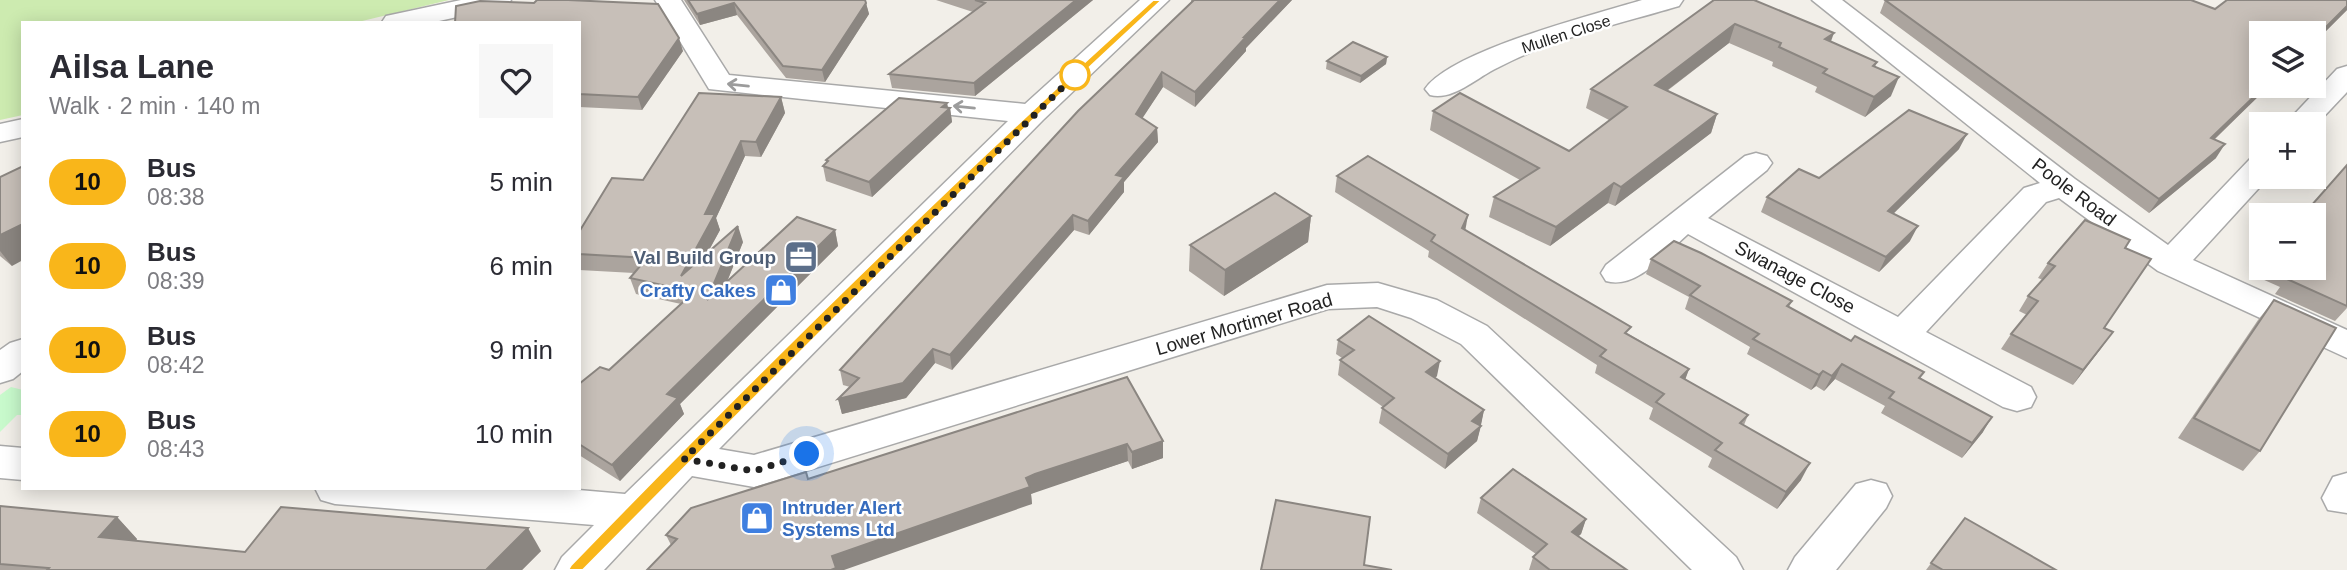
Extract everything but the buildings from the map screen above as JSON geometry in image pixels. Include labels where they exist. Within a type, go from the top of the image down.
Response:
[{"type":"street","points":[[397,21],[436,0]]},
{"type":"street","points":[[400,21],[498,0]]},
{"type":"street","points":[[668,0],[719,83],[1032,114]]},
{"type":"street","points":[[577,570],[684,459],[1032,114],[1156,0]]},
{"type":"street","name":"Mullen Close","points":[[1439,75],[1464,72],[1526,46],[1670,0]]},
{"type":"street","name":"Poole Road","points":[[1836,3],[2064,186],[2170,263],[2347,345]]},
{"type":"street","points":[[2312,112],[2347,75]]},
{"type":"street","points":[[0,132],[21,128]]},
{"type":"street","points":[[1618,273],[1756,163]]},
{"type":"street","points":[[2170,263],[2249,179]]},
{"type":"street","points":[[1903,334],[2035,195],[2064,186]]},
{"type":"street","name":"Swanage Close","points":[[1687,220],[2017,397]]},
{"type":"street","name":"Lower Mortimer Road","points":[[684,459],[754,471],[1326,297],[1378,295],[1424,309],[1474,335],[1721,570]]},
{"type":"street","points":[[0,369],[21,353]]},
{"type":"street","points":[[0,462],[21,464]]},
{"type":"street","points":[[361,490],[633,511]]},
{"type":"street","points":[[1810,570],[1871,496]]},
{"type":"green space","points":[[0,0],[449,0],[362,21],[21,21],[21,115],[0,120]]},
{"type":"green space","points":[[11,387],[21,390],[21,415],[17,415],[0,432],[0,395]]},
{"type":"bus line","name":"10","points":[[577,570],[684,459],[1032,114],[1157,0]]},
{"type":"place","name":"Val Build Group","points":[[801,257]]},
{"type":"place","name":"Crafty Cakes","points":[[781,290]]},
{"type":"place","name":"Intruder Alert Systems Ltd","points":[[757,518]]},
{"type":"route","points":[[807,454],[754,471],[684,459],[1032,114],[1075,75]]}]
